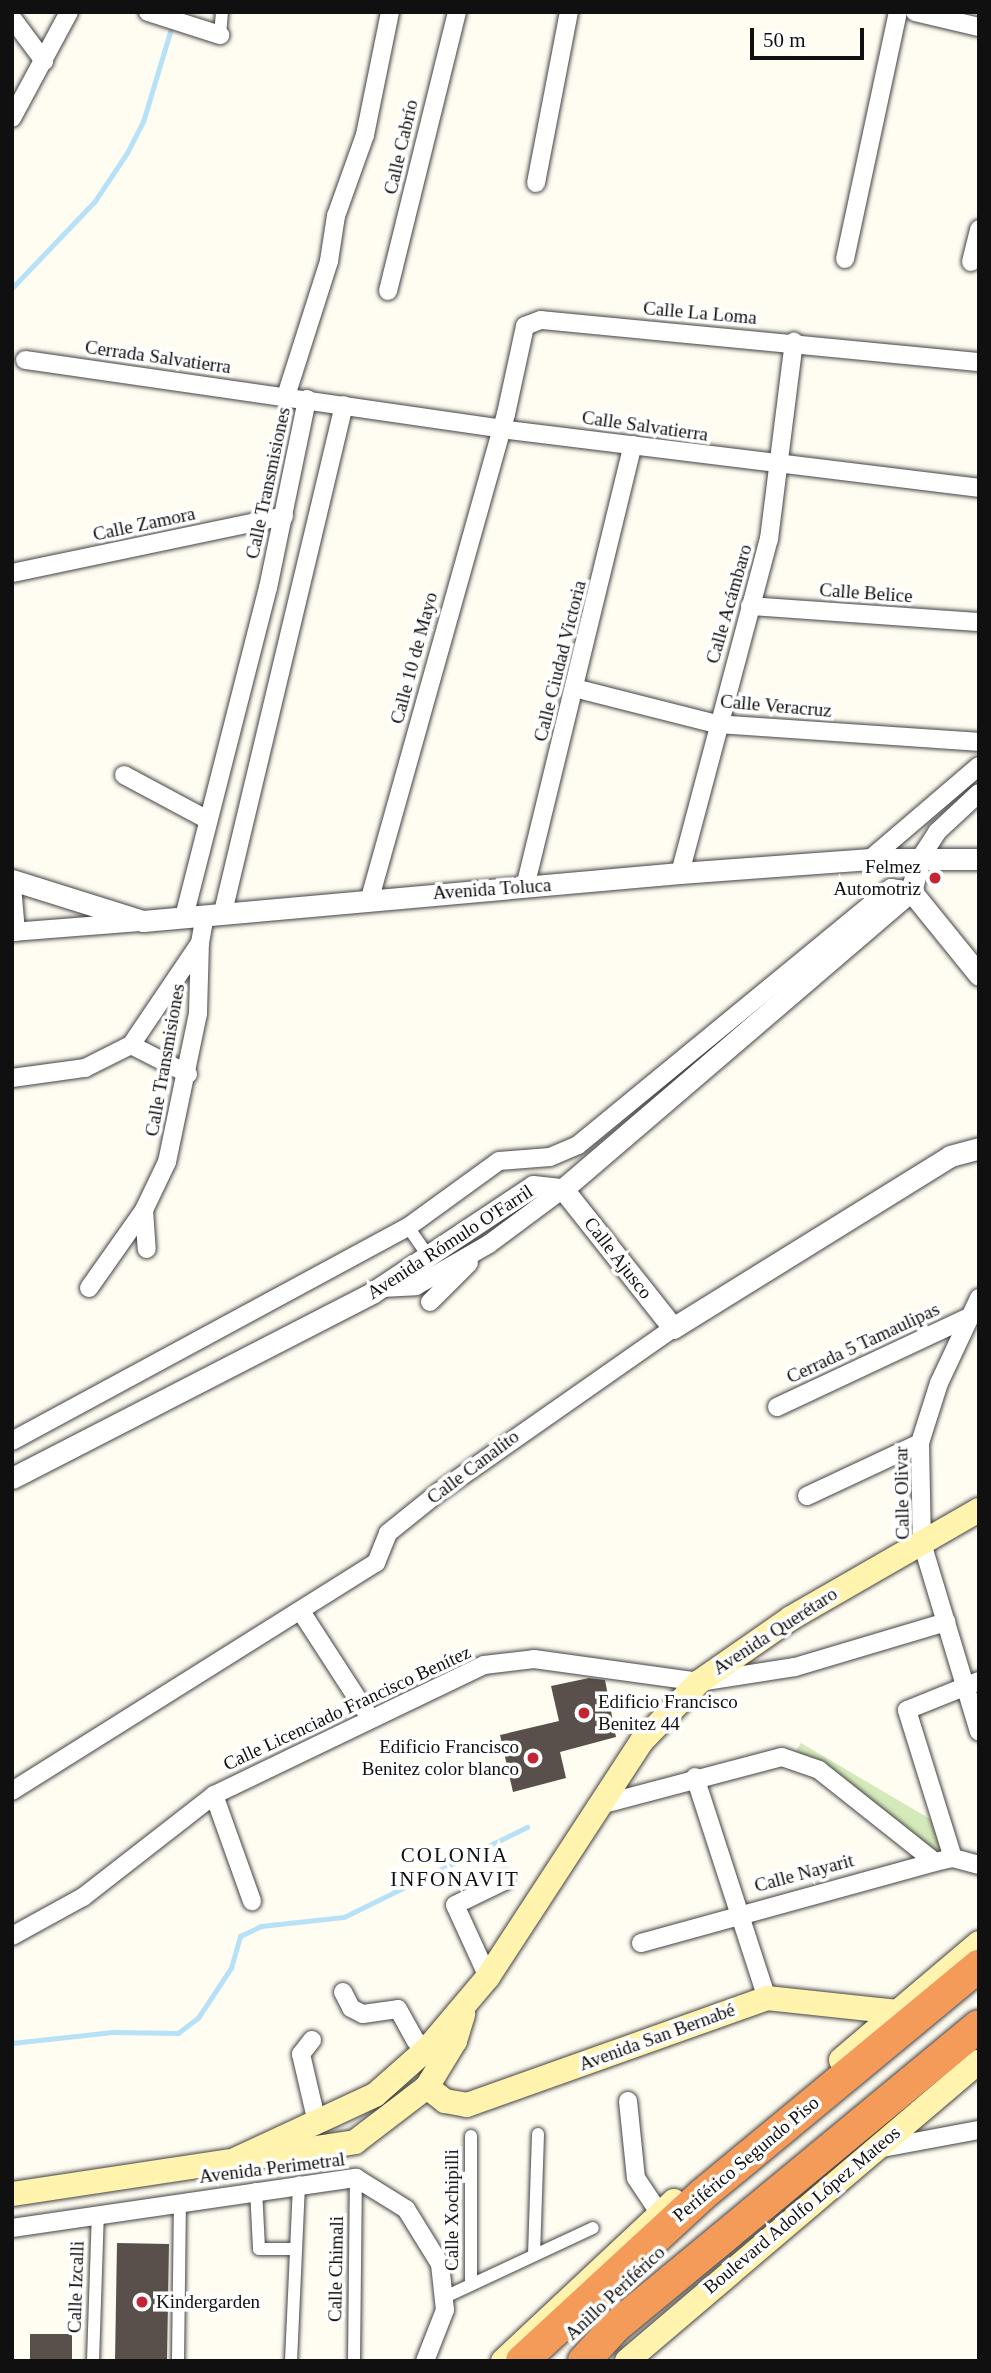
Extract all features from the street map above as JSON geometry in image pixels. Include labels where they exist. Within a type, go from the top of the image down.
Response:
[{"type":"highway","name":"Periférico Segundo Piso","points":[[522,2361],[703,2194],[979,1966]]},
{"type":"highway","name":"Anillo Periférico","points":[[543,2361],[620,2285],[979,1986]]},
{"type":"highway","name":"Anillo Periférico","points":[[584,2361],[615,2327],[979,2026]]},
{"type":"highway","points":[[611,2361],[854,2145],[979,2043]]},
{"type":"main road","name":"Avenida Querétaro","points":[[237,2159],[374,2095],[428,2048],[488,1977],[596,1806],[642,1741],[699,1682],[791,1618],[979,1510]]},
{"type":"main road","points":[[503,2361],[660,2214],[979,1943]]},
{"type":"main road","name":"Avenida San Bernabé","points":[[427,2087],[445,2101],[467,2105],[767,1998],[897,2012]]},
{"type":"main road","name":"Avenida Querétaro","points":[[237,2159],[355,2142],[427,2087],[454,2041],[467,2003]]},
{"type":"main road","name":"Boulevard Adolfo López Mateos","points":[[627,2361],[870,2150],[979,2061]]},
{"type":"main road","points":[[320,2122],[355,2142]]},
{"type":"main road","points":[[12,2194],[237,2159]]},
{"type":"street","points":[[12,118],[69,12]]},
{"type":"street","points":[[148,12],[220,35],[222,12]]},
{"type":"street","name":"Calle Transmisiones","points":[[204,915],[208,820],[284,516],[307,399],[286,396],[329,261],[336,216],[365,135],[390,12]]},
{"type":"street","name":"Calle Cabrío","points":[[388,291],[457,12]]},
{"type":"street","points":[[536,183],[569,12]]},
{"type":"street","points":[[845,259],[898,12]]},
{"type":"street","points":[[915,12],[979,27]]},
{"type":"street","points":[[12,18],[44,61]]},
{"type":"street","points":[[971,262],[979,229]]},
{"type":"street","name":"Calle La Loma","points":[[500,429],[525,326],[530,322],[794,342],[979,362]]},
{"type":"street","name":"Calle Acámbaro","points":[[680,873],[716,724],[750,606],[783,467],[794,342]]},
{"type":"street","name":"Cerrada Salvatierra","points":[[24,360],[286,396]]},
{"type":"street","name":"Calle Salvatierra","points":[[307,399],[500,429],[783,467],[979,488]]},
{"type":"street","points":[[12,1078],[85,1068],[131,1045],[200,943],[204,915],[344,405]]},
{"type":"street","name":"Calle 10 de Mayo","points":[[370,898],[500,429]]},
{"type":"street","name":"Calle Ciudad Victoria","points":[[525,887],[633,445]]},
{"type":"street","name":"Calle Zamora","points":[[12,573],[284,516]]},
{"type":"street","name":"Calle Belice","points":[[750,606],[979,622]]},
{"type":"street","name":"Calle Veracruz","points":[[574,688],[716,724],[979,741]]},
{"type":"street","points":[[870,859],[979,766]]},
{"type":"street","points":[[124,775],[208,820]]},
{"type":"street","points":[[979,793],[937,832],[921,857],[911,891],[979,975]]},
{"type":"street","name":"Avenida Toluca","points":[[12,880],[143,921],[370,898],[680,873],[870,859],[979,859]]},
{"type":"street","points":[[12,886],[14,932],[143,921]]},
{"type":"street","name":"Avenida Rómulo O'Farril","points":[[12,1441],[408,1227],[499,1161],[550,1157],[578,1145],[891,888],[911,891]]},
{"type":"street","name":"Avenida Rómulo O'Farril","points":[[12,1478],[381,1288],[430,1259],[533,1186],[563,1189],[911,891]]},
{"type":"street","name":"Calle Transmisiones","points":[[89,1288],[144,1210],[167,1162],[188,1074],[202,982],[200,943]]},
{"type":"street","points":[[131,1045],[188,1074]]},
{"type":"street","name":"Calle Canalito","points":[[12,1791],[302,1614],[376,1563],[388,1533],[439,1492],[673,1328],[979,1138]]},
{"type":"street","name":"Calle Canalito","points":[[950,1156],[979,1148]]},
{"type":"street","points":[[381,1288],[416,1286],[489,1244],[563,1189]]},
{"type":"street","name":"Calle Ajusco","points":[[563,1189],[673,1328]]},
{"type":"street","points":[[144,1210],[147,1249]]},
{"type":"street","points":[[408,1227],[430,1259]]},
{"type":"street","points":[[430,1302],[489,1244]]},
{"type":"street","name":"Calle Olivar","points":[[979,1298],[967,1318],[920,1443],[922,1543],[946,1622],[973,1684],[979,1732]]},
{"type":"street","name":"Cerrada 5 Tamaulipas","points":[[777,1407],[967,1318]]},
{"type":"street","points":[[807,1496],[920,1443]]},
{"type":"street","points":[[302,1614],[370,1718]]},
{"type":"street","name":"Calle Licenciado Francisco Benítez","points":[[12,1936],[83,1897],[214,1795],[484,1665],[534,1659],[699,1682],[795,1667],[946,1622]]},
{"type":"street","points":[[953,1858],[907,1710],[911,1704],[973,1684]]},
{"type":"street","points":[[596,1806],[767,1758],[800,1760],[935,1862]]},
{"type":"street","points":[[695,1777],[737,1913],[767,1998]]},
{"type":"street","points":[[214,1795],[252,1901]]},
{"type":"street","name":"Calle Nayarit","points":[[642,1943],[737,1913],[935,1862],[953,1858],[979,1865]]},
{"type":"street","points":[[488,1977],[455,1905],[505,1881]]},
{"type":"street","points":[[343,1992],[351,2008],[363,2014],[398,2009],[416,2041],[428,2048]]},
{"type":"street","points":[[312,2040],[301,2054],[320,2122]]},
{"type":"street","points":[[628,2102],[636,2178],[660,2214]]},
{"type":"street","points":[[870,2150],[979,2130]]},
{"type":"street","points":[[534,2255],[538,2134]]},
{"type":"street","name":"Calle Xochipilli","points":[[471,2136],[471,2284]]},
{"type":"street","name":"Avenida Perimetral","points":[[12,2228],[299,2182],[356,2178],[395,2199],[416,2220],[440,2264],[445,2297],[439,2335],[425,2361]]},
{"type":"street","name":"Calle Chimali","points":[[354,2361],[356,2178]]},
{"type":"street","points":[[257,2189],[258,2249],[298,2249],[299,2182]]},
{"type":"street","points":[[178,2361],[180,2201]]},
{"type":"street","name":"Calle Izcalli","points":[[93,2361],[98,2214]]},
{"type":"street","points":[[445,2297],[593,2228]]},
{"type":"street","points":[[291,2361],[292,2249]]},
{"type":"green space","points":[[801,1743],[937,1823],[948,1870],[929,1864],[808,1772],[788,1764]]},
{"type":"building","points":[[589,1678],[605,1680],[616,1737],[560,1752],[566,1778],[513,1792],[500,1735],[559,1721],[551,1686]]},
{"type":"building","name":"Kindergarden","points":[[117,2243],[169,2244],[167,2361],[115,2361]]},
{"type":"building","points":[[30,2334],[72,2334],[72,2361],[30,2361]]},
{"type":"waterway","points":[[12,288],[95,201],[127,153],[143,122],[170,32]]},
{"type":"waterway","points":[[12,2043],[114,2032],[178,2033],[198,2018],[231,1968],[240,1936],[261,1926],[344,1917],[527,1827]]},
{"type":"place","name":"Felmez Automotriz","points":[[935,878]]},
{"type":"place","name":"Edificio Francisco Benitez 44","points":[[584,1713]]},
{"type":"place","name":"Edificio Francisco Benitez color blanco","points":[[533,1758]]},
{"type":"place","name":"Kindergarden","points":[[142,2302]]},
{"type":"district","name":"COLONIA INFONAVIT","points":[[455,1867]]}]
